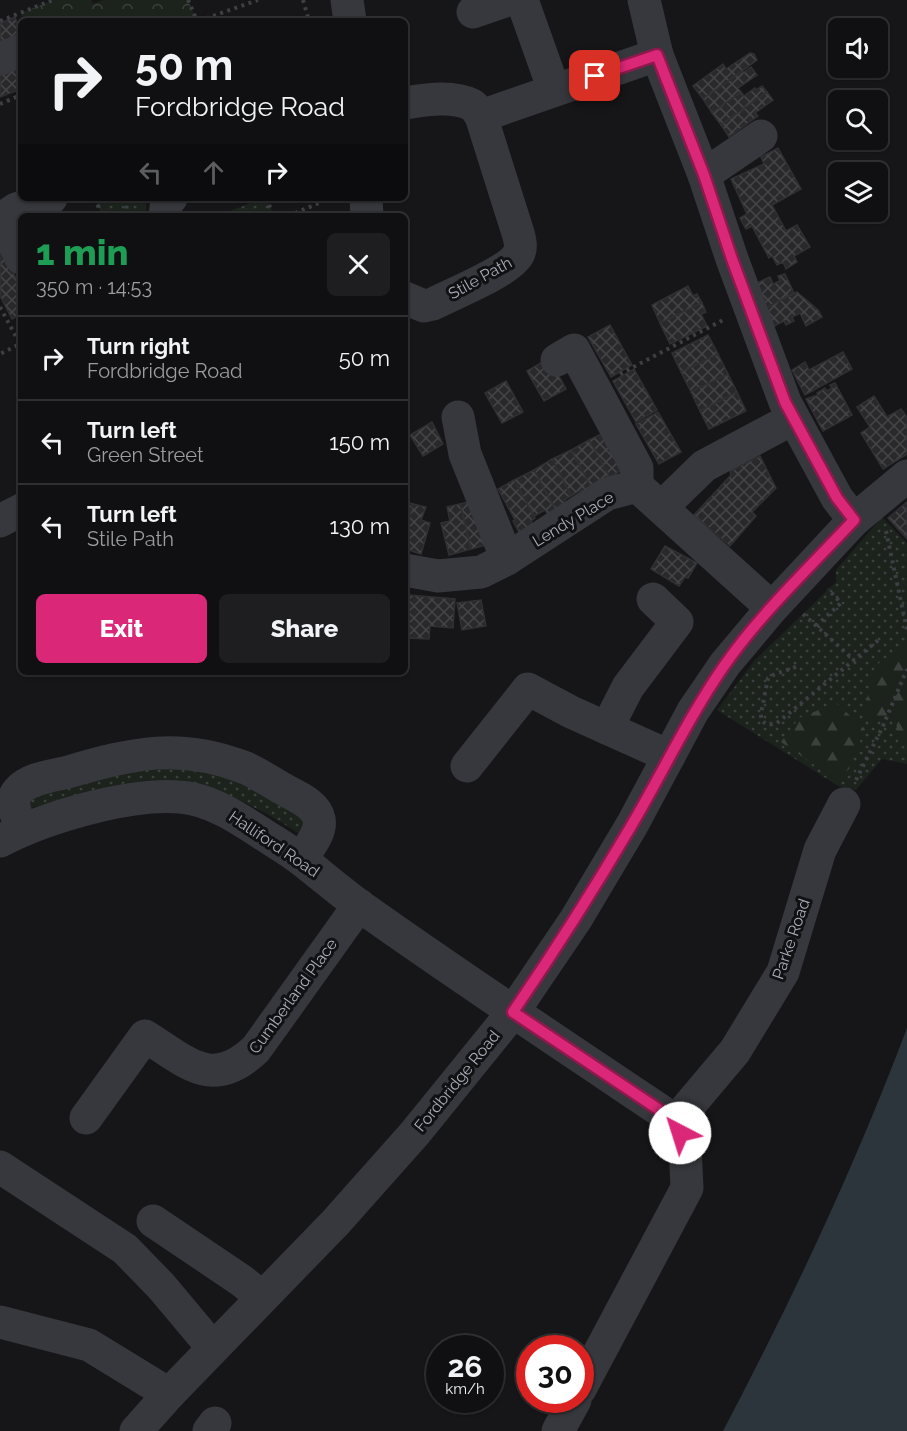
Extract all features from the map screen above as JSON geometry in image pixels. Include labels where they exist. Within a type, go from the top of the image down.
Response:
[{"type":"street","points":[[347,0],[350,18]]},
{"type":"street","points":[[473,12],[508,0]]},
{"type":"street","points":[[522,0],[554,90]]},
{"type":"street","points":[[644,0],[657,55],[704,175],[793,419],[837,498],[869,524]]},
{"type":"street","points":[[408,103],[435,99],[456,101],[472,105],[481,116],[657,55]]},
{"type":"street","name":"Stile Path","points":[[408,299],[424,306],[433,304],[504,268],[517,257],[521,249],[481,116]]},
{"type":"street","points":[[704,175],[761,136]]},
{"type":"street","points":[[18,251],[3,218],[16,209],[41,201]]},
{"type":"street","points":[[557,360],[574,350],[637,468],[637,486],[790,614]]},
{"type":"street","points":[[457,418],[465,454],[507,559]]},
{"type":"street","points":[[662,507],[704,466],[779,426]]},
{"type":"street","name":"Fordbridge Road","points":[[136,1431],[335,1223],[415,1133],[513,1012],[576,919],[632,825],[693,711],[725,664],[790,614],[869,524],[907,476]]},
{"type":"street","name":"Lendy Place","points":[[408,571],[438,576],[481,572],[507,559],[608,494],[637,486]]},
{"type":"street","points":[[0,521],[18,512]]},
{"type":"street","points":[[607,728],[628,687],[677,622],[653,599]]},
{"type":"street","points":[[467,766],[528,689],[571,712],[669,756]]},
{"type":"street","points":[[11,835],[13,803],[17,792],[28,783],[100,762],[138,754],[175,752],[213,757],[248,769],[312,806],[319,819],[318,832],[301,860]]},
{"type":"street","name":"Halliford Road","points":[[11,835],[76,812],[117,802],[158,797],[193,799],[232,814],[301,860],[359,905],[513,1012]]},
{"type":"street","name":"Parke Road","points":[[676,1121],[735,1052],[783,972],[820,850],[844,804]]},
{"type":"street","name":"Cumberland Place","points":[[86,1118],[145,1036],[205,1071],[225,1070],[243,1061],[256,1049],[359,905]]},
{"type":"street","points":[[513,1012],[676,1121],[685,1146],[687,1188],[594,1363]]},
{"type":"street","points":[[0,1167],[125,1249],[161,1286],[213,1348]]},
{"type":"street","points":[[153,1221],[262,1297]]},
{"type":"street","points":[[0,1322],[89,1345],[169,1394]]},
{"type":"street","points":[[558,1431],[568,1413]]},
{"type":"path","points":[[0,21],[53,0]]},
{"type":"path","points":[[188,0],[197,18]]},
{"type":"path","points":[[207,18],[258,0]]},
{"type":"path","points":[[303,0],[308,18]]},
{"type":"path","points":[[0,104],[18,96]]},
{"type":"path","points":[[295,213],[324,201]]},
{"type":"path","points":[[594,387],[750,306]]},
{"type":"path","points":[[0,307],[18,340]]},
{"type":"path","points":[[0,354],[18,345]]},
{"type":"path","points":[[869,524],[888,534],[907,630]]},
{"type":"path","points":[[820,597],[836,582]]},
{"type":"path","points":[[816,626],[841,603],[828,589]]},
{"type":"path","points":[[790,614],[811,606]]},
{"type":"path","points":[[790,614],[816,626],[854,660]]},
{"type":"path","points":[[796,667],[768,678],[761,714],[764,723],[769,725],[777,723],[881,638]]},
{"type":"path","points":[[844,804],[883,726],[907,669]]},
{"type":"green space","points":[[53,0],[91,0],[93,4],[103,0],[188,0],[196,18],[23,18],[21,13]]},
{"type":"green space","points":[[96,201],[147,201],[145,213],[102,213]]},
{"type":"green space","points":[[249,201],[267,201],[273,213],[225,213],[248,204]]},
{"type":"green space","points":[[882,517],[907,543],[907,646],[904,645],[895,713],[899,745],[907,747],[907,764],[882,759],[856,790],[840,787],[717,710],[755,660],[836,582],[836,570]]},
{"type":"green space","points":[[904,645],[907,646],[907,747],[899,745],[895,714],[874,721],[864,711],[875,666]]},
{"type":"green space","points":[[836,703],[865,729],[849,769],[836,780],[781,742],[799,718]]},
{"type":"green space","points":[[175,752],[312,806],[312,842],[250,805],[205,788],[182,783],[158,781],[121,784],[27,809],[17,792]]},
{"type":"shaded area","points":[[907,1028],[907,1431],[723,1431],[774,1332],[844,1182]]},
{"type":"building","points":[[15,17],[18,34],[0,42],[0,23]]},
{"type":"building","points":[[750,53],[754,54],[757,60],[703,99],[693,86],[723,64],[726,69]]},
{"type":"building","points":[[18,67],[18,90],[0,97],[0,76]]},
{"type":"building","points":[[751,67],[757,75],[738,88],[741,92],[712,113],[703,99]]},
{"type":"building","points":[[762,86],[767,92],[721,125],[712,113],[741,92],[744,96]]},
{"type":"building","points":[[767,92],[773,100],[755,113],[758,116],[729,137],[721,125]]},
{"type":"building","points":[[778,148],[801,189],[772,205],[786,231],[797,225],[810,247],[794,256],[797,262],[786,269],[783,262],[777,265],[772,256],[769,258],[752,226],[746,229],[740,218],[747,214],[731,179],[764,164],[761,157]]},
{"type":"building","points":[[0,247],[18,282],[18,316],[12,319],[0,296]]},
{"type":"building","points":[[785,274],[794,293],[764,309],[757,283],[770,277],[773,284],[780,281],[778,276]]},
{"type":"building","points":[[688,286],[693,296],[697,294],[702,303],[660,323],[652,305]]},
{"type":"building","points":[[797,292],[818,310],[822,317],[806,326],[800,313],[792,317],[794,321],[786,325],[784,321],[772,327],[764,309]]},
{"type":"building","points":[[702,303],[706,312],[701,314],[707,326],[670,344],[660,323]]},
{"type":"building","points":[[610,325],[632,365],[611,377],[588,337]]},
{"type":"building","points":[[708,335],[718,354],[681,372],[672,353]]},
{"type":"building","points":[[843,352],[852,369],[805,395],[792,370],[805,362],[809,370]]},
{"type":"building","points":[[718,354],[728,374],[691,392],[681,372]]},
{"type":"building","points":[[549,358],[566,389],[544,401],[527,371]]},
{"type":"building","points":[[634,369],[657,410],[636,422],[613,381]]},
{"type":"building","points":[[728,374],[737,392],[700,411],[691,392]]},
{"type":"building","points":[[506,381],[523,412],[502,423],[485,393]]},
{"type":"building","points":[[835,383],[852,415],[823,431],[806,399],[818,395],[817,393],[825,388],[827,391],[832,388],[830,385]]},
{"type":"building","points":[[737,392],[746,411],[709,429],[700,411]]},
{"type":"building","points":[[874,396],[887,417],[901,409],[907,417],[907,454],[883,469],[861,433],[870,427],[857,407]]},
{"type":"building","points":[[658,412],[681,452],[659,464],[636,424]]},
{"type":"building","points":[[432,422],[443,444],[423,456],[410,435]]},
{"type":"building","points":[[607,431],[623,477],[620,471],[609,478],[589,440]]},
{"type":"building","points":[[589,440],[609,476],[600,480],[593,491],[571,450]]},
{"type":"building","points":[[571,450],[593,491],[585,496],[581,490],[571,496],[552,459]]},
{"type":"building","points":[[760,456],[776,488],[752,512],[756,516],[730,546],[694,515],[731,475],[730,471]]},
{"type":"building","points":[[552,459],[571,496],[564,500],[567,505],[556,511],[534,470]]},
{"type":"building","points":[[534,470],[556,511],[548,515],[545,510],[534,516],[514,480]]},
{"type":"building","points":[[514,480],[535,518],[531,521],[534,527],[520,534],[498,489]]},
{"type":"building","points":[[472,501],[493,543],[471,549],[460,504]]},
{"type":"building","points":[[408,502],[413,504],[408,520]]},
{"type":"building","points":[[907,502],[907,539],[888,518]]},
{"type":"building","points":[[413,504],[426,507],[421,520],[430,523],[421,554],[408,550],[408,520]]},
{"type":"building","points":[[460,504],[471,549],[449,555],[441,523],[450,521],[447,507]]},
{"type":"building","points":[[665,546],[697,563],[688,578],[685,577],[679,586],[651,569]]},
{"type":"building","points":[[409,595],[455,599],[453,628],[430,626],[429,639],[408,638]]},
{"type":"building","points":[[481,600],[486,626],[462,630],[457,603]]},
{"type":"route","points":[[595,76],[657,55],[704,175],[732,259],[785,402],[837,498],[854,520],[772,608],[725,664],[693,711],[632,825],[576,919],[513,1012],[676,1121],[680,1133]]}]
